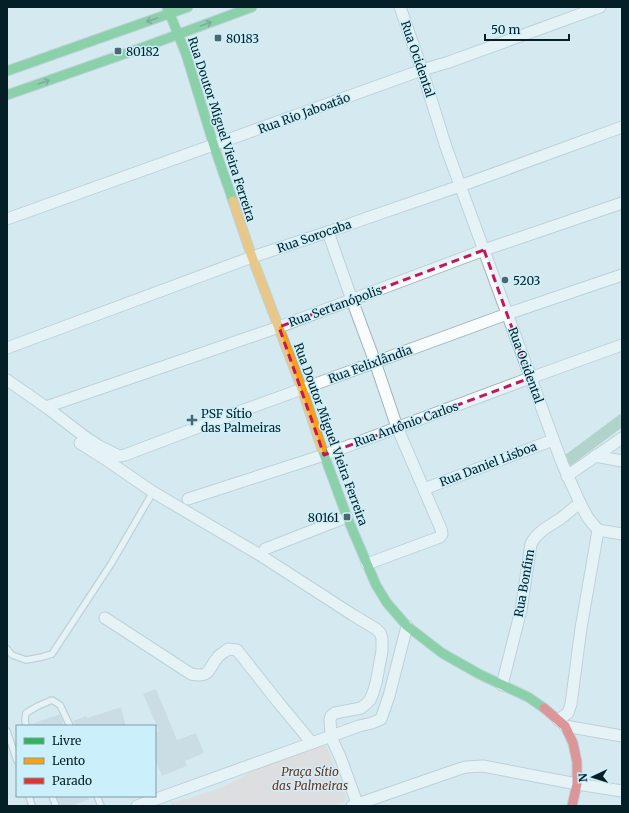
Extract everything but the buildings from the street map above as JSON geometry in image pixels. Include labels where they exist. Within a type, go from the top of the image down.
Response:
[{"type":"main road","points":[[7,71],[169,10],[188,7]]},
{"type":"main road","points":[[7,94],[144,47],[252,7]]},
{"type":"main road","name":"Rua Doutor Miguel Vieira Ferreira","points":[[169,10],[186,54],[214,146],[252,257],[302,389],[347,517],[376,585],[387,603],[407,626],[442,653],[479,674],[528,697],[546,708],[561,723],[573,743],[577,762],[577,784],[572,806]]},
{"type":"street","name":"Rua Ocidental","points":[[400,7],[422,70],[446,147],[553,440],[580,503],[588,518],[598,530]]},
{"type":"street","name":"Rua Rio Jaboatão","points":[[7,219],[600,7]]},
{"type":"street","name":"Rua Sorocaba","points":[[7,348],[252,257],[460,186],[622,127]]},
{"type":"street","name":"Rua Sertanópolis","points":[[46,407],[279,327],[484,250],[622,203]]},
{"type":"street","points":[[328,232],[397,427],[442,534],[440,537],[367,564]]},
{"type":"street","name":"Rua Felixlândia","points":[[46,407],[99,446],[119,456],[125,455],[375,362],[622,274]]},
{"type":"street","name":"Rua Antônio Carlos","points":[[188,500],[324,455],[622,345]]},
{"type":"street","points":[[7,380],[46,407]]},
{"type":"street","points":[[568,476],[622,438]]},
{"type":"street","name":"Rua Daniel Lisboa","points":[[424,489],[553,440]]},
{"type":"street","points":[[80,443],[105,458],[153,492],[260,555],[380,633],[382,638],[382,651],[373,693],[366,704],[361,708],[335,713],[331,716],[330,720],[331,737],[341,759],[356,805],[459,769],[473,766],[483,766],[622,791]]},
{"type":"street","points":[[595,456],[622,461]]},
{"type":"street","name":"Rua Bonfim","points":[[502,685],[521,610],[531,544],[540,532],[580,503]]},
{"type":"street","points":[[265,548],[347,517]]},
{"type":"street","points":[[622,534],[598,530],[581,628],[571,704],[568,713],[561,723],[622,736]]},
{"type":"street","points":[[105,618],[191,674],[200,676],[207,673],[218,657],[228,649],[237,650],[312,743]]},
{"type":"street","points":[[137,806],[381,719],[389,696],[407,626]]},
{"type":"lane","points":[[7,649],[12,656],[26,660],[52,654],[110,564],[153,492]]},
{"type":"lane","points":[[26,725],[26,713],[52,700],[60,705],[70,725]]},
{"type":"lane","points":[[7,731],[16,758]]},
{"type":"highlighted area","points":[[484,250],[530,378],[324,455],[279,327]]},
{"type":"green space","name":"Praça Sítio das Palmeiras","points":[[322,745],[328,750],[346,798],[344,802],[334,806],[172,806],[170,802],[188,799],[223,787],[266,764]]},
{"type":"waterway","points":[[567,461],[622,420]]},
{"type":"traffic: fast","points":[[167,7],[186,54],[214,146],[233,201]]},
{"type":"traffic: fast","points":[[7,71],[188,7]]},
{"type":"traffic: fast","points":[[7,95],[252,7]]},
{"type":"traffic: fast","points":[[322,449],[347,517],[376,585],[387,603],[407,626],[442,653],[479,674],[528,697],[544,708]]},
{"type":"traffic: slow","points":[[233,201],[252,257],[302,389],[322,449]]},
{"type":"traffic: jam","points":[[544,708],[565,726],[573,743],[577,762],[577,784],[572,806]]},
{"type":"place","name":"80183","points":[[218,38]]},
{"type":"place","name":"80182","points":[[118,51]]},
{"type":"place","name":"5203","points":[[505,280]]},
{"type":"place","name":"PSF Sítio das Palmeiras","points":[[192,420]]},
{"type":"place","name":"80161","points":[[347,517]]}]
